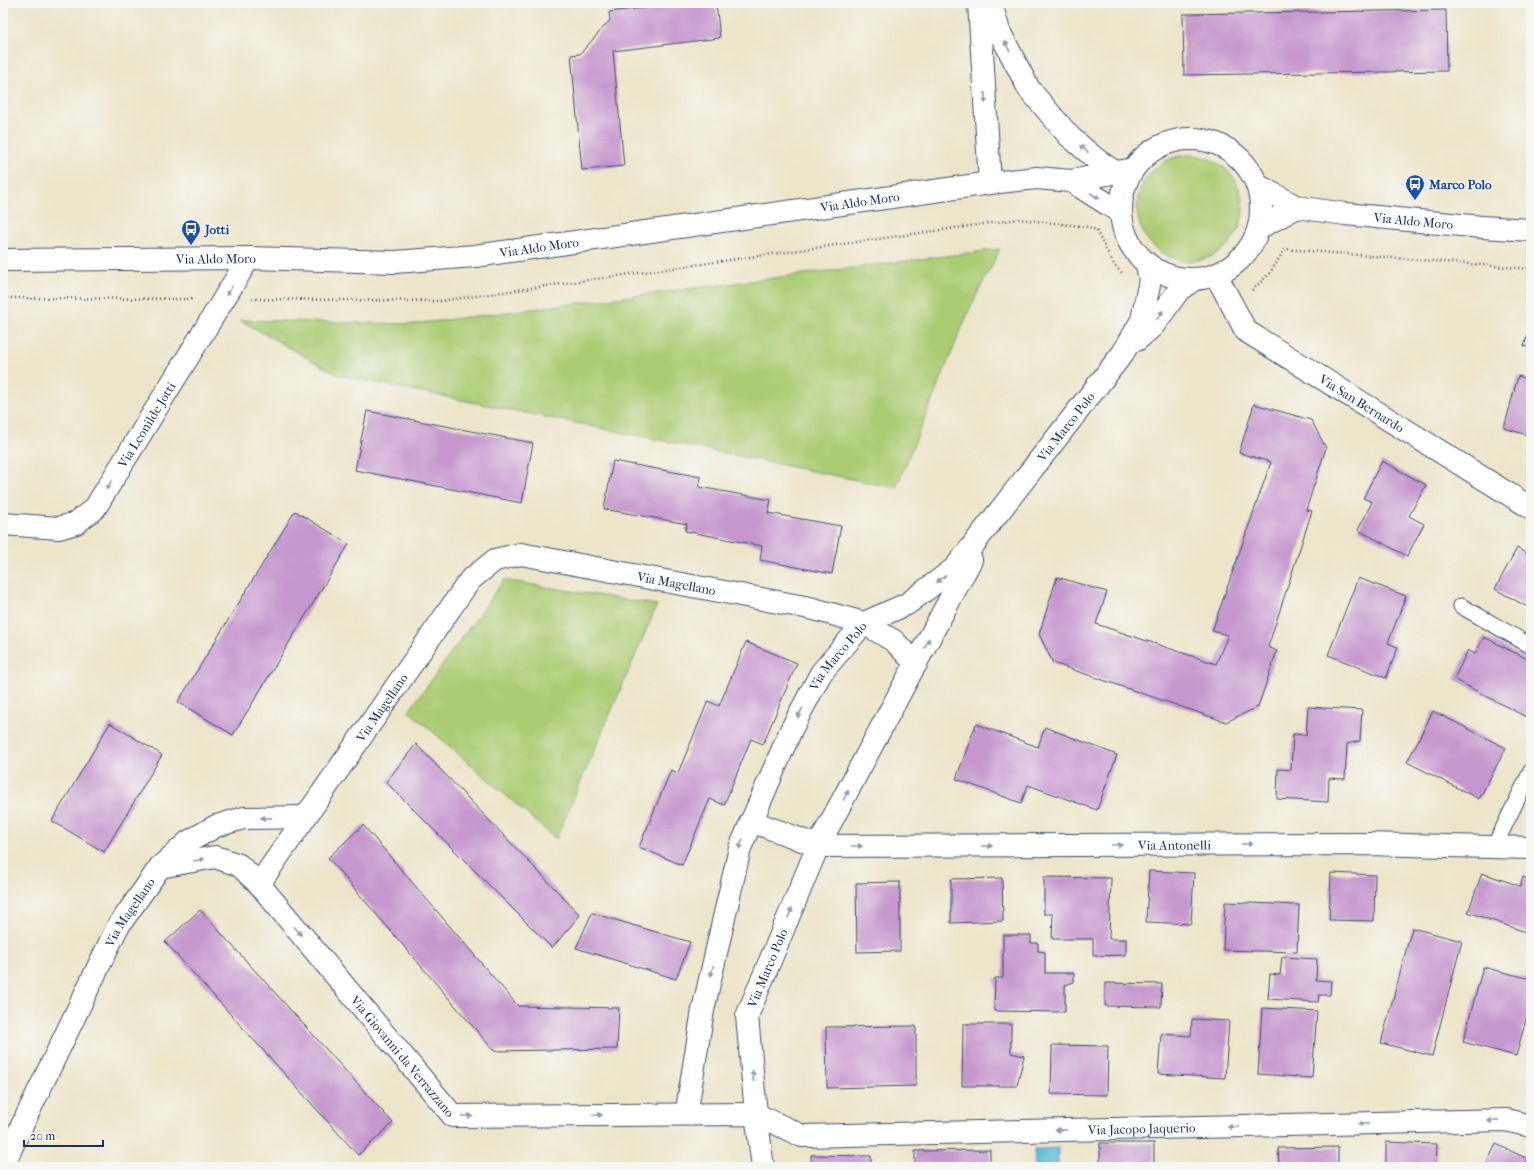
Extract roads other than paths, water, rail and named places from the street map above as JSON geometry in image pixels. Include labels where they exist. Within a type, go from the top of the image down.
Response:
[{"type":"street","points":[[979,3],[990,183]]},
{"type":"street","points":[[991,3],[999,31],[1029,89],[1069,136],[1097,160],[1124,170]]},
{"type":"street","points":[[1189,138],[1211,141],[1230,150],[1246,166],[1257,185],[1261,207],[1259,228],[1250,248],[1235,264],[1216,275],[1193,280],[1169,276],[1147,265],[1133,250],[1124,232],[1120,212],[1122,191],[1126,180],[1124,170],[1167,142],[1189,138]]},
{"type":"street","name":"Via Aldo Moro","points":[[3,260],[249,258],[395,262],[475,256],[990,183],[1037,178],[1071,181],[1124,170]]},
{"type":"street","name":"Via Aldo Moro","points":[[1071,181],[1120,212]]},
{"type":"street","name":"Via Aldo Moro","points":[[1257,185],[1297,207],[1345,214],[1482,227],[1531,230]]},
{"type":"street","points":[[1259,228],[1297,207]]},
{"type":"street","name":"Via Leonilde Jotti","points":[[3,524],[59,528],[76,522],[95,508],[249,258]]},
{"type":"street","name":"Via Marco Polo","points":[[689,1114],[688,1103],[703,1010],[740,848],[791,730],[821,673],[864,623],[908,604],[955,568],[1123,353],[1142,320],[1150,280],[1147,265]]},
{"type":"street","name":"Via San Bernardo","points":[[1216,275],[1246,331],[1531,508]]},
{"type":"street","name":"Via Marco Polo","points":[[1123,353],[1153,326],[1179,290],[1193,280]]},
{"type":"street","name":"Via Marco Polo","points":[[763,1167],[756,1114],[747,1016],[818,846],[993,518]]},
{"type":"street","name":"Via Magellano","points":[[3,1165],[117,928],[160,867],[188,842],[216,826],[244,818],[305,817],[470,580],[495,560],[521,554],[810,608],[864,623],[894,641],[916,664]]},
{"type":"street","points":[[259,884],[305,817]]},
{"type":"street","points":[[751,821],[818,846]]},
{"type":"street","name":"Via Antonelli","points":[[818,846],[1366,844],[1531,848]]},
{"type":"street","name":"Via Giovanni da Verrazzano","points":[[160,867],[215,857],[239,866],[259,884],[453,1116],[756,1114]]},
{"type":"street","name":"Via Jacopo Jaquerio","points":[[756,1114],[802,1136],[1506,1120],[1531,1126]]},
{"type":"lane","points":[[1461,606],[1531,646]]},
{"type":"lane","points":[[1494,847],[1531,772]]},
{"type":"water","points":[[1058,1148],[1058,1167],[1035,1167],[1034,1149]]},
{"type":"place","name":"Marco Polo","points":[[1415,201]]},
{"type":"place","name":"Jotti","points":[[191,246]]}]
